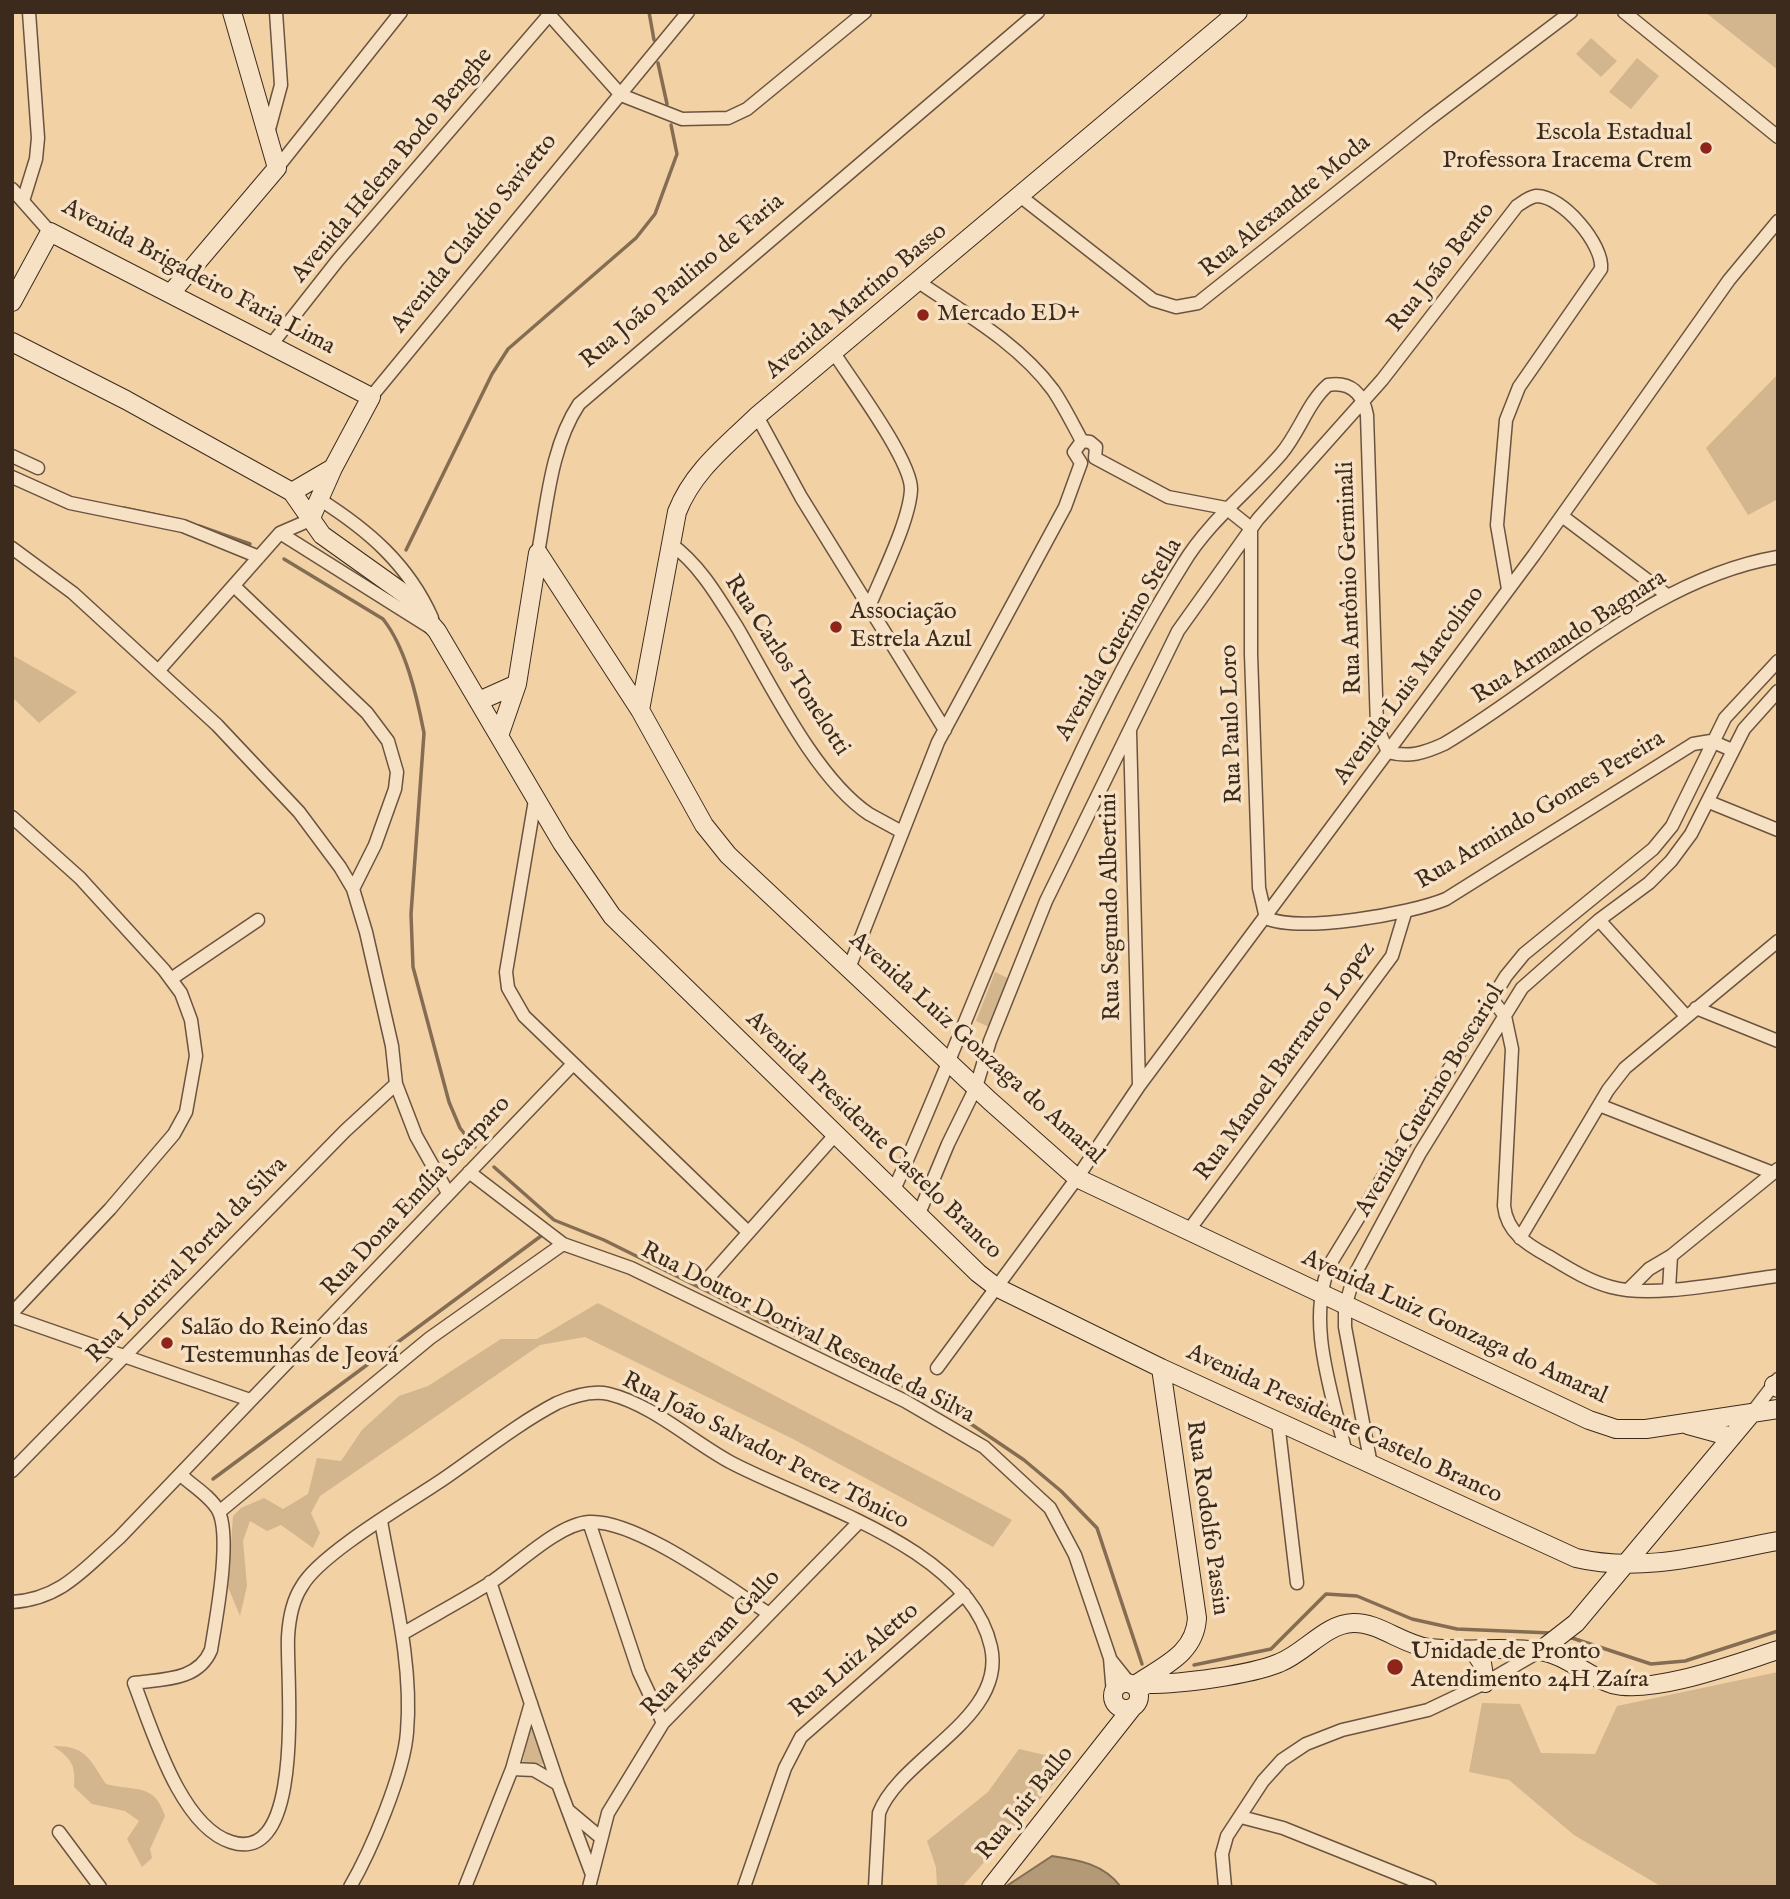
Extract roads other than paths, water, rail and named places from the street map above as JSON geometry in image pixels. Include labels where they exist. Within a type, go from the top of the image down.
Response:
[{"type":"street","points":[[23,201],[36,159],[38,138],[29,12]]},
{"type":"street","points":[[232,12],[277,168]]},
{"type":"street","points":[[267,137],[281,85],[276,12]]},
{"type":"street","points":[[172,293],[277,168],[401,12]]},
{"type":"street","name":"Avenida Claúdio Savietto","points":[[310,520],[332,468],[371,397],[688,12]]},
{"type":"street","points":[[548,14],[621,95],[682,119],[728,118],[747,109],[865,12]]},
{"type":"street","name":"Rua João Paulino de Faria","points":[[499,736],[517,684],[556,458],[568,419],[579,404],[1038,12]]},
{"type":"street","name":"Avenida Martino Basso","points":[[640,710],[671,544],[685,491],[704,466],[757,416],[920,283],[1238,12]]},
{"type":"street","name":"Rua Alexandre Moda","points":[[1020,196],[1153,300],[1176,307],[1198,303],[1428,120],[1572,12]]},
{"type":"street","points":[[1624,12],[1778,137]]},
{"type":"street","name":"Avenida Helena Bodo Benghe","points":[[271,345],[338,260],[548,14]]},
{"type":"street","name":"Avenida Brigadeiro Faria Lima","points":[[12,189],[50,232],[371,397]]},
{"type":"street","name":"Rua João Bento","points":[[1364,400],[1517,206],[1535,196],[1546,197],[1588,231],[1600,251],[1601,269],[1519,387],[1506,420],[1497,525],[1508,589]]},
{"type":"street","name":"Avenida Luis Marcolino","points":[[937,1368],[1077,1178],[1139,1086],[1562,516],[1730,280],[1778,221]]},
{"type":"street","points":[[12,302],[50,232]]},
{"type":"street","points":[[920,283],[983,326],[1036,370],[1054,391],[1082,441],[1093,444],[1097,450],[1096,458],[1089,463],[1081,463]]},
{"type":"street","name":"Avenida Presidente Castelo Branco","points":[[12,342],[126,400],[292,492],[323,535],[414,602],[437,631]]},
{"type":"street","points":[[834,353],[901,457],[909,478],[907,508],[869,607]]},
{"type":"street","name":"Avenida Guerino Stella","points":[[893,1192],[950,1063],[1044,828],[1073,764],[1183,563],[1226,508],[1282,453],[1328,385],[1351,387],[1364,400],[1251,528],[1178,631],[1046,901],[990,1041],[976,1087],[948,1144],[918,1216]]},
{"type":"street","name":"Rua Antônio Germinali","points":[[1364,400],[1377,727],[1388,752]]},
{"type":"street","points":[[757,416],[801,497],[945,730]]},
{"type":"street","points":[[1081,463],[1074,452],[1082,441]]},
{"type":"street","points":[[12,456],[38,468]]},
{"type":"street","points":[[1096,458],[1168,497],[1226,508],[1251,528]]},
{"type":"street","points":[[849,968],[945,730],[1065,507],[1081,463]]},
{"type":"street","points":[[292,492],[332,468]]},
{"type":"street","points":[[12,477],[71,503],[183,526],[259,558]]},
{"type":"street","name":"Avenida Presidente Castelo Branco","points":[[319,499],[366,530],[388,550],[423,599],[437,631],[535,800],[612,916],[893,1192],[996,1287],[1161,1368],[1576,1558],[1650,1564],[1778,1541]]},
{"type":"street","points":[[1562,516],[1667,595]]},
{"type":"street","points":[[159,670],[279,533],[310,520]]},
{"type":"street","name":"Rua Paulo Loro","points":[[1251,528],[1251,654],[1259,888],[1266,918]]},
{"type":"street","points":[[279,533],[412,619],[437,631]]},
{"type":"street","name":"Rua Carlos Tonelotti","points":[[671,544],[691,561],[716,593],[811,751],[846,794],[868,813],[902,832]]},
{"type":"street","points":[[12,548],[73,593],[218,725],[299,812],[353,890],[390,1035],[396,1084],[415,1136],[448,1193]]},
{"type":"street","name":"Avenida Luiz Gonzaga do Amaral","points":[[538,553],[640,710],[704,825],[728,855],[1077,1178],[1345,1307],[1590,1420],[1616,1429],[1684,1425],[1778,1409]]},
{"type":"street","name":"Rua Armando Bagnara","points":[[1388,752],[1402,756],[1419,754],[1444,744],[1667,595],[1742,563],[1778,557]]},
{"type":"street","points":[[533,584],[571,602]]},
{"type":"street","points":[[234,586],[367,713],[388,741],[397,772],[395,789],[375,845],[353,890]]},
{"type":"street","points":[[1778,661],[1743,695],[1712,741],[1732,750],[1744,729],[1778,691]]},
{"type":"street","points":[[479,701],[517,684]]},
{"type":"street","name":"Rua Segundo Albertini","points":[[1130,728],[1139,1086]]},
{"type":"street","name":"Rua Armindo Gomes Pereira","points":[[1266,918],[1290,924],[1405,913],[1446,899],[1678,752],[1702,741],[1712,741]]},
{"type":"street","name":"Avenida Guerino Boscariol","points":[[1346,1454],[1320,1329],[1320,1294],[1330,1264],[1491,998],[1524,954],[1653,849],[1672,826],[1712,741]]},
{"type":"street","name":"Avenida Guerino Boscariol","points":[[1371,1465],[1348,1345],[1345,1307],[1354,1276],[1420,1153],[1522,988],[1599,919],[1649,883],[1671,861],[1691,834],[1709,802],[1732,750]]},
{"type":"street","points":[[535,800],[506,972],[508,988],[524,1016],[748,1232]]},
{"type":"street","points":[[1709,802],[1778,830]]},
{"type":"street","points":[[12,817],[80,878],[171,979],[181,993],[195,1038],[195,1074],[186,1112],[174,1134],[110,1209],[12,1315],[250,1400]]},
{"type":"street","name":"Rua Manoel Barranco Lopez","points":[[1189,1230],[1392,956],[1405,913]]},
{"type":"street","points":[[1599,919],[1691,1012],[1778,1041]]},
{"type":"street","points":[[171,979],[258,920]]},
{"type":"street","points":[[1520,1238],[1625,1068],[1778,941]]},
{"type":"street","points":[[1491,998],[1505,1016],[1512,1049],[1504,1206],[1506,1220],[1520,1238],[1594,1282],[1628,1290],[1669,1289],[1778,1276]]},
{"type":"street","name":"Rua Dona Emília Scarparo","points":[[12,1602],[33,1601],[61,1589],[119,1538],[182,1476],[250,1400],[573,1064]]},
{"type":"street","name":"Rua Lourival Portal da Silva","points":[[12,1471],[345,1131],[396,1084]]},
{"type":"street","points":[[1600,1105],[1776,1171]]},
{"type":"street","points":[[710,1276],[835,1135]]},
{"type":"street","points":[[1628,1290],[1649,1269],[1671,1256],[1776,1171]]},
{"type":"street","name":"Rua Doutor Dorival Resende da Silva","points":[[469,1172],[563,1244],[631,1268],[905,1401],[984,1447],[1015,1472],[1050,1508],[1075,1555],[1110,1658],[1128,1694]]},
{"type":"street","points":[[182,1476],[219,1512],[430,1338],[563,1244]]},
{"type":"street","points":[[1669,1289],[1671,1256]]},
{"type":"street","name":"Rua Rodolfo Passin","points":[[1128,1694],[1188,1650],[1196,1633],[1161,1368]]},
{"type":"street","points":[[1225,1887],[1222,1854],[1227,1836],[1263,1781],[1282,1760],[1306,1744],[1342,1730],[1428,1710],[1485,1683],[1558,1639],[1576,1623],[1628,1564],[1776,1384]]},
{"type":"street","name":"Rua João Salvador Perez Tônico","points":[[219,1512],[223,1554],[218,1608],[207,1659],[195,1671],[182,1676],[134,1683],[161,1752],[195,1816],[210,1831],[234,1844],[254,1842],[265,1835],[281,1797],[291,1720],[288,1642],[290,1618],[299,1590],[318,1566],[381,1521],[542,1411],[576,1396],[604,1392],[641,1406],[742,1468],[859,1522],[914,1553],[964,1594],[975,1610],[992,1649],[987,1681],[980,1700],[968,1717],[900,1782],[883,1802],[879,1813],[875,1887]]},
{"type":"street","points":[[1278,1422],[1297,1583]]},
{"type":"street","points":[[1684,1425],[1698,1435],[1711,1462]]},
{"type":"street","name":"Avenida Luiz Gonzaga do Amaral","points":[[1684,1425],[1732,1437]]},
{"type":"street","points":[[350,1887],[364,1860],[406,1740],[402,1634],[381,1521]]},
{"type":"street","points":[[402,1634],[490,1582],[552,1538],[589,1522],[605,1524],[642,1536],[768,1613]]},
{"type":"street","points":[[589,1522],[639,1672],[663,1723]]},
{"type":"street","name":"Rua Estevam Gallo","points":[[590,1880],[608,1813],[663,1723],[859,1522]]},
{"type":"street","points":[[490,1582],[569,1810],[590,1880]]},
{"type":"street","name":"Rua Luiz Aletto","points":[[744,1887],[785,1768],[801,1737],[964,1594]]},
{"type":"street","points":[[1128,1694],[1159,1684],[1262,1669],[1304,1650],[1333,1627],[1349,1623],[1362,1623],[1425,1647],[1474,1651],[1540,1651],[1574,1662],[1613,1684],[1639,1686],[1680,1679],[1778,1650]]},
{"type":"street","points":[[1474,1651],[1482,1663],[1485,1683]]},
{"type":"street","name":"Rua Doutor Dorival Resende da Silva","points":[[1110,1658],[1128,1694]]},
{"type":"street","name":"Rua Jair Ballo","points":[[991,1887],[1100,1752],[1128,1694]]},
{"type":"street","points":[[465,1887],[512,1769],[531,1702]]},
{"type":"street","points":[[512,1769],[534,1770],[558,1784]]},
{"type":"street","points":[[569,1810],[600,1837]]},
{"type":"street","points":[[1241,1817],[1283,1828],[1430,1887]]},
{"type":"street","points":[[59,1832],[100,1887]]},
{"type":"waterway","points":[[649,12],[654,40]]},
{"type":"waterway","points":[[658,63],[667,104]]},
{"type":"waterway","points":[[406,550],[492,374],[508,349],[636,238],[655,214],[677,154],[671,125]]},
{"type":"waterway","points":[[124,508],[181,520]]},
{"type":"waterway","points":[[199,526],[250,544]]},
{"type":"waterway","points":[[284,559],[383,619],[398,644],[410,673],[424,733],[411,914],[413,967],[449,1102],[460,1128],[475,1147]]},
{"type":"waterway","points":[[494,1167],[554,1220],[604,1240],[943,1405],[1024,1460],[1061,1491],[1097,1528],[1142,1664]]},
{"type":"waterway","points":[[213,1479],[541,1236]]},
{"type":"waterway","points":[[1194,1665],[1271,1649],[1326,1594],[1357,1596],[1412,1619],[1457,1629],[1551,1633]]},
{"type":"waterway","points":[[1569,1637],[1651,1664],[1685,1661],[1778,1631]]},
{"type":"place","name":"Escola Estadual Professora Iracema Crem","points":[[1706,148]]},
{"type":"place","name":"Mercado ED+","points":[[923,315]]},
{"type":"place","name":"Associação Estrela Azul","points":[[836,627]]},
{"type":"place","name":"Salão do Reino das Testemunhas de Jeová","points":[[167,1343]]},
{"type":"place","name":"Unidade de Pronto Atendimento 24H Zaíra","points":[[1395,1667]]}]
